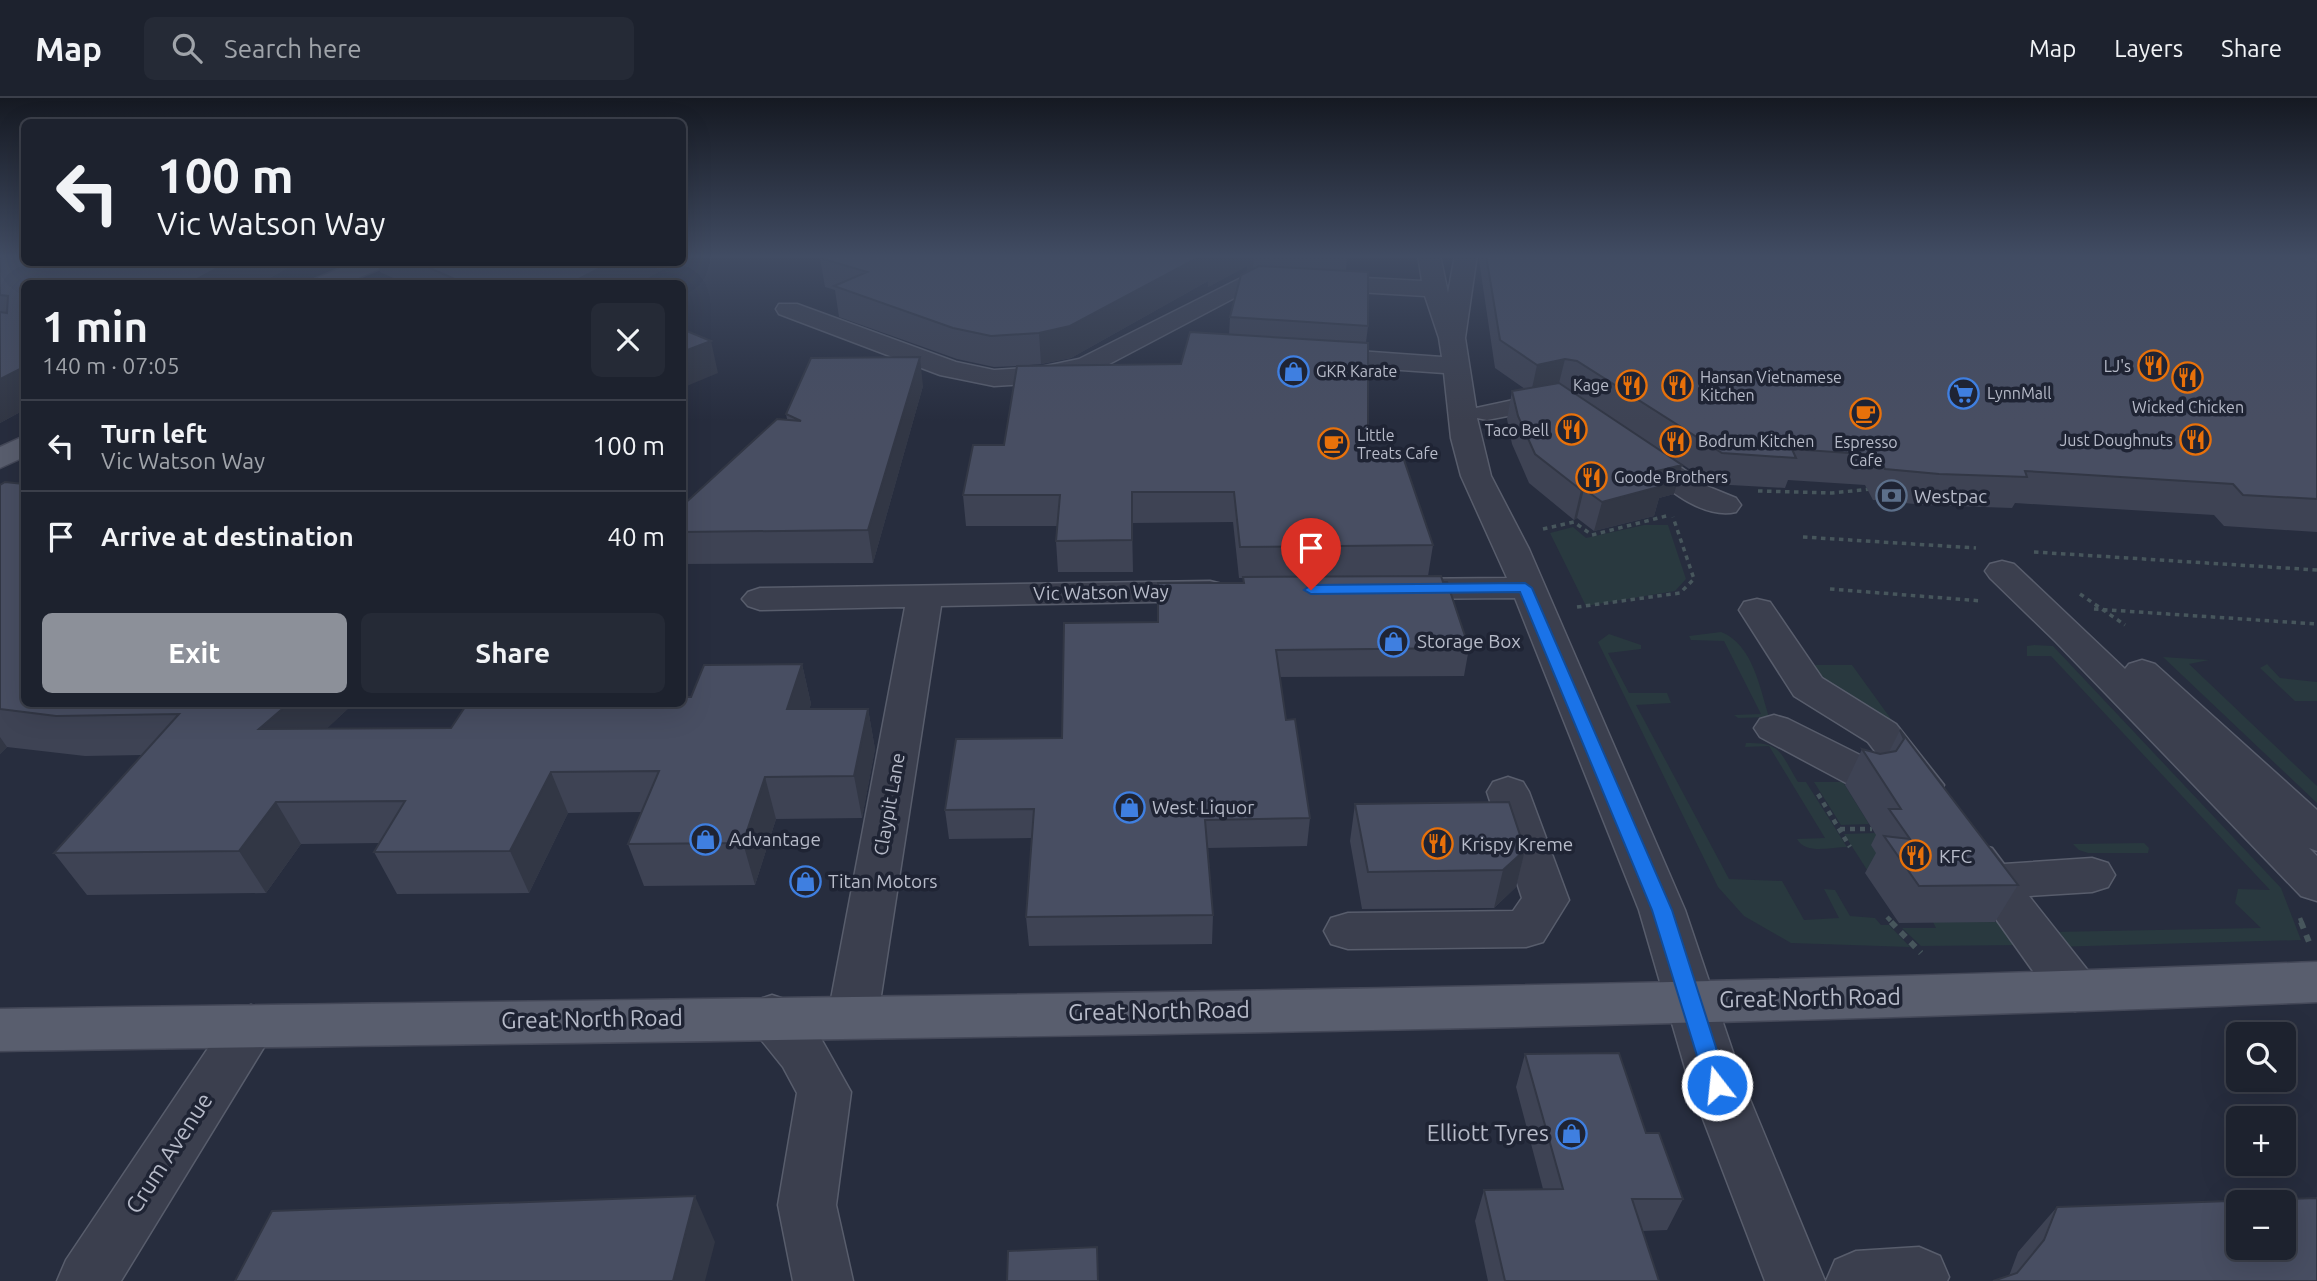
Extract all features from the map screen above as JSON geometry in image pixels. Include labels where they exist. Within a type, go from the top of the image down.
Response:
[{"type":"main road","points":[[0,459],[21,447]]},
{"type":"main road","name":"Great North Road","points":[[0,1030],[1428,1007],[2075,991],[2317,982]]},
{"type":"street","points":[[791,310],[950,369],[994,377],[1041,375],[1087,365],[1193,310]]},
{"type":"street","points":[[1442,310],[1455,352],[1466,438],[1476,476],[1511,549],[1525,588],[1662,910],[1693,1000],[1717,1085],[1795,1281]]},
{"type":"street","points":[[1455,352],[1460,310]]},
{"type":"street","points":[[1127,345],[1168,348]]},
{"type":"street","points":[[1291,355],[1455,352]]},
{"type":"street","points":[[1487,412],[1559,398],[1582,413]]},
{"type":"street","points":[[1616,436],[1698,494],[1725,505]]},
{"type":"street","points":[[2007,569],[2103,636],[2317,835]]},
{"type":"street","points":[[2007,569],[2317,884]]},
{"type":"street","points":[[1366,589],[1525,588]]},
{"type":"street","name":"Vic Watson Way","points":[[760,599],[925,594],[1242,591]]},
{"type":"street","name":"Claypit Lane","points":[[853,1015],[925,594]]},
{"type":"street","points":[[1757,610],[1808,687],[1882,733],[2075,991]]},
{"type":"street","points":[[1772,681],[1820,713],[1882,733]]},
{"type":"street","points":[[1774,728],[1863,774]]},
{"type":"street","points":[[1348,931],[1526,929],[1546,900],[1508,792]]},
{"type":"street","points":[[1992,882],[2092,875]]},
{"type":"street","points":[[772,1016],[801,1051],[824,1092],[807,1205],[823,1281]]},
{"type":"street","name":"Crum Avenue","points":[[87,1281],[251,1026]]},
{"type":"street","points":[[1856,1281],[1919,1277]]},
{"type":"path","points":[[1577,607],[1680,593],[1689,587],[1694,579],[1672,514],[1672,509],[1680,499],[1698,494],[1765,491],[1832,493],[1873,489]]},
{"type":"path","points":[[1540,530],[1574,522],[1592,535],[1672,514]]},
{"type":"path","points":[[1802,537],[2007,569]]},
{"type":"path","points":[[1830,589],[2007,569],[2317,570]]},
{"type":"path","points":[[2073,590],[2125,625]]},
{"type":"path","points":[[2090,609],[2317,624]]},
{"type":"path","points":[[1811,781],[1850,847]]},
{"type":"path","points":[[1840,829],[1872,829]]},
{"type":"path","points":[[1887,917],[1921,953]]},
{"type":"shaded area","points":[[1644,525],[1668,525],[1686,579],[1675,591],[1586,606],[1550,533],[1573,527],[1586,538]]},
{"type":"shaded area","points":[[1788,631],[1813,665],[1852,665],[1979,841],[1821,685]]},
{"type":"shaded area","points":[[1721,632],[1741,646],[1748,657],[1769,717],[1738,718],[1734,715],[1761,714],[1724,641],[1691,640],[1689,636]]},
{"type":"shaded area","points":[[1609,634],[1641,645],[1641,649],[1608,653],[1629,693],[1667,693],[1671,703],[1636,705],[1729,879],[1782,881],[1804,920],[1839,918],[1824,889],[1835,890],[1850,916],[1875,918],[1881,925],[1889,925],[1910,947],[1791,943],[1744,916],[1718,887],[1598,642]]},
{"type":"shaded area","points":[[2027,646],[2053,646],[2281,888],[2301,940],[2053,947],[2052,932],[2261,928],[2235,903],[2238,889],[2270,890],[2051,656],[2027,656]]},
{"type":"shaded area","points":[[2163,657],[2209,660],[2189,664],[2317,786],[2317,803]]},
{"type":"shaded area","points":[[2267,664],[2280,678],[2317,682],[2317,701],[2295,701],[2260,668]]},
{"type":"shaded area","points":[[1746,743],[1767,745],[1774,747],[1779,751],[1798,782],[1806,782],[1847,847],[1813,849],[1801,844],[1797,839],[1825,838],[1769,746],[1745,747]]},
{"type":"shaded area","points":[[1814,782],[1843,782],[1869,824],[1841,825]]},
{"type":"shaded area","points":[[1875,833],[1882,845],[1889,873],[1869,873],[1844,834]]},
{"type":"shaded area","points":[[2144,843],[2149,848],[2148,853],[2088,853],[2073,844]]},
{"type":"shaded area","points":[[1933,922],[1999,922],[2023,945],[1921,946],[1902,928],[1936,928]]},
{"type":"building","points":[[7,310],[21,310],[21,368],[0,379],[0,312],[7,313]]},
{"type":"building","points":[[903,310],[1100,310],[1070,326],[1039,333],[991,336],[953,328]]},
{"type":"building","points":[[1232,310],[1368,310],[1368,326],[1230,317]]},
{"type":"building","name":"LynnMall","points":[[1495,310],[2317,310],[2317,499],[2243,495],[2233,484],[2025,471],[2027,477],[1885,469],[1878,455],[1792,449],[1796,458],[1722,453],[1577,361],[1565,359],[1537,365],[1500,340]]},
{"type":"building","points":[[686,331],[711,341],[686,350]]},
{"type":"building","points":[[1190,332],[1368,343],[1368,457],[1404,460],[1433,545],[1240,547],[1234,492],[1132,492],[1132,540],[1056,541],[1060,495],[963,495],[973,445],[1004,445],[1017,366],[1181,364]]},
{"type":"building","points":[[920,357],[868,530],[686,532],[686,502],[777,419],[801,421],[786,414],[811,358]]},
{"type":"building","points":[[1559,383],[1682,465],[1645,474],[1662,486],[1602,502],[1584,489],[1581,490],[1535,454],[1518,416],[1512,391]]},
{"type":"building","points":[[5,482],[21,484],[21,707],[285,707],[259,729],[451,728],[465,707],[686,707],[686,697],[691,697],[704,665],[802,664],[787,709],[868,709],[854,776],[765,777],[743,843],[628,844],[659,771],[551,772],[510,851],[374,852],[405,801],[276,802],[239,851],[54,853],[179,714],[56,716],[0,709],[0,485]]},
{"type":"building","points":[[1441,576],[1443,582],[1447,582],[1469,648],[1276,650],[1286,720],[1295,719],[1310,818],[1205,820],[1213,915],[1026,917],[1034,809],[945,810],[956,739],[1062,738],[1064,623],[1158,622],[1158,583],[1244,583],[1243,577]]},
{"type":"building","points":[[1900,730],[2018,885],[1919,886],[1884,836],[1910,839],[1889,809],[1901,809],[1862,749],[1880,754],[1896,751],[1904,739]]},
{"type":"building","points":[[1509,802],[1525,850],[1503,870],[1368,872],[1355,804]]},
{"type":"building","points":[[1619,1053],[1646,1133],[1659,1133],[1683,1199],[1632,1199],[1659,1281],[1505,1281],[1484,1190],[1563,1189],[1525,1054]]},
{"type":"building","points":[[695,1196],[673,1281],[235,1281],[272,1211]]},
{"type":"building","points":[[2317,1198],[2317,1281],[1993,1281],[2017,1273],[2044,1240],[2057,1207],[2226,1201],[2226,1260],[2296,1260],[2296,1199]]},
{"type":"building","points":[[1097,1247],[1098,1281],[1007,1281],[1008,1251]]},
{"type":"place","name":"LJ's","points":[[2154,366]]},
{"type":"place","name":"GKR Karate","points":[[1293,371]]},
{"type":"place","name":"Wicked Chicken","points":[[2188,378]]},
{"type":"place","name":"Kage","points":[[1632,385]]},
{"type":"place","name":"Hansan Vietnamese Kitchen","points":[[1677,386]]},
{"type":"place","name":"LynnMall","points":[[1964,393]]},
{"type":"place","name":"Espresso Cafe","points":[[1866,413]]},
{"type":"place","name":"Taco Bell","points":[[1572,430]]},
{"type":"place","name":"Just Doughnuts","points":[[2196,440]]},
{"type":"place","name":"Bodrum Kitchen","points":[[1675,441]]},
{"type":"place","name":"Little Treats Cafe","points":[[1334,444]]},
{"type":"place","name":"Goode Brothers","points":[[1591,477]]},
{"type":"place","name":"Westpac","points":[[1891,496]]},
{"type":"place","name":"Storage Box","points":[[1394,641]]},
{"type":"place","name":"West Liquor","points":[[1129,807]]},
{"type":"place","name":"Advantage","points":[[706,839]]},
{"type":"place","name":"Krispy Kreme","points":[[1438,844]]},
{"type":"place","name":"KFC","points":[[1916,856]]},
{"type":"place","name":"Titan Motors","points":[[805,881]]},
{"type":"place","name":"Elliott Tyres","points":[[1572,1133]]},
{"type":"route","points":[[1311,590],[1525,588],[1662,910],[1693,1000],[1717,1085]]}]
